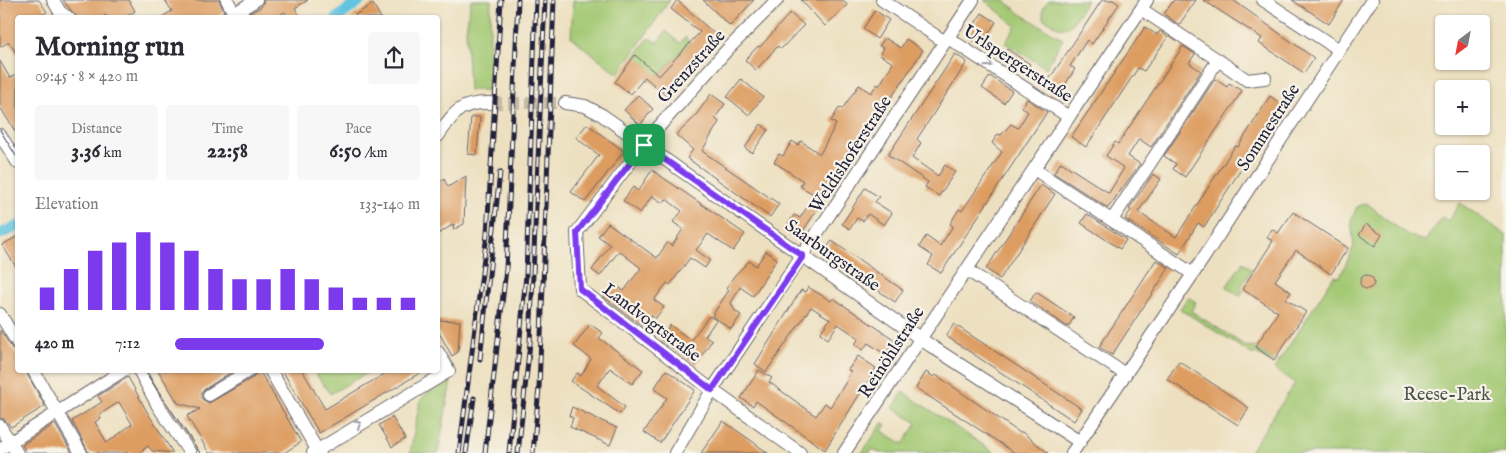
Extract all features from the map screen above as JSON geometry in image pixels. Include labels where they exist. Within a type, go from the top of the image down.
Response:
[{"type":"street","points":[[53,0],[62,15]]},
{"type":"street","points":[[227,0],[233,15]]},
{"type":"street","points":[[234,15],[256,0]]},
{"type":"street","name":"Grenzstraße","points":[[580,289],[577,232],[644,145],[728,50],[777,0]]},
{"type":"street","name":"Urlspergerstraße","points":[[882,0],[1069,117]]},
{"type":"street","name":"Weldishoferstraße","points":[[675,453],[712,390],[973,0]]},
{"type":"street","points":[[1263,0],[1339,50]]},
{"type":"street","name":"Sommestraße","points":[[1076,448],[1194,274],[1372,0]]},
{"type":"street","name":"Reinöhlstraße","points":[[844,453],[1144,5],[1247,80],[1265,78]]},
{"type":"street","points":[[1112,220],[1218,60]]},
{"type":"street","points":[[440,133],[453,114],[464,105],[490,103]]},
{"type":"street","name":"Saarburgstraße","points":[[564,103],[593,109],[1076,448]]},
{"type":"street","points":[[0,134],[13,145]]},
{"type":"street","points":[[1034,169],[1194,274]]},
{"type":"street","points":[[967,270],[1125,374]]},
{"type":"street","name":"Landvogtstraße","points":[[580,289],[712,390],[800,453]]},
{"type":"street","points":[[0,314],[15,339]]},
{"type":"street","points":[[272,373],[316,452],[449,371],[440,355]]},
{"type":"street","points":[[35,373],[81,453]]},
{"type":"street","points":[[0,426],[9,448],[57,412],[119,373]]},
{"type":"street","points":[[141,373],[158,406],[190,453]]},
{"type":"street","points":[[209,395],[245,373]]},
{"type":"green space","points":[[471,0],[491,0],[488,90],[469,90],[466,30]]},
{"type":"green space","points":[[573,0],[670,0],[618,74],[571,37]]},
{"type":"green space","points":[[984,0],[1004,0],[1021,14],[1063,39],[1046,68],[1005,43],[1016,26]]},
{"type":"green space","points":[[1049,0],[1087,0],[1071,25],[1061,29],[1043,18],[1043,7]]},
{"type":"green space","points":[[666,31],[680,43],[685,37],[690,42],[652,83],[644,76],[635,55],[649,38],[658,43]]},
{"type":"green space","name":"Reese-Park","points":[[1366,203],[1401,230],[1425,241],[1442,217],[1448,221],[1460,203],[1506,235],[1506,453],[1249,453],[1295,383],[1274,369],[1334,276],[1340,277],[1354,246],[1351,220],[1357,207]]},
{"type":"green space","points":[[1243,262],[1252,269],[1240,288],[1243,291],[1240,296],[1226,287]]},
{"type":"green space","points":[[1188,297],[1196,302],[1191,311],[1247,347],[1251,346],[1274,360],[1272,363],[1255,353],[1253,355],[1180,309]]},
{"type":"green space","points":[[316,373],[367,373],[330,394]]},
{"type":"green space","points":[[451,381],[438,453],[410,453],[420,401],[427,393]]},
{"type":"green space","points":[[903,392],[995,453],[879,453],[872,449],[870,453],[862,453],[883,422],[886,424],[882,431],[903,444],[917,423],[893,408]]},
{"type":"building","points":[[0,0],[39,0],[47,12],[42,15],[15,15],[15,51],[9,42],[0,47]]},
{"type":"building","points":[[63,0],[129,0],[135,11],[129,15],[75,15]]},
{"type":"building","points":[[165,0],[219,0],[224,11],[219,15],[165,15],[172,11]]},
{"type":"building","points":[[264,0],[308,0],[295,8],[299,15],[287,15],[285,12],[280,15],[251,15],[250,13],[261,7]]},
{"type":"building","points":[[677,0],[719,38],[666,96],[645,77],[631,94],[615,82],[635,55],[659,76],[700,32],[671,9]]},
{"type":"building","points":[[703,0],[754,0],[730,26]]},
{"type":"building","points":[[801,0],[843,0],[847,5],[825,26]]},
{"type":"building","points":[[1102,0],[1113,0],[1119,4],[1092,44],[1087,40],[1070,66],[1075,69],[1058,96],[1044,87]]},
{"type":"building","points":[[1174,0],[1196,0],[1179,25],[1164,14]]},
{"type":"building","points":[[1203,0],[1233,0],[1314,58],[1304,73],[1259,43],[1262,38]]},
{"type":"building","points":[[1292,0],[1344,0],[1329,24]]},
{"type":"building","points":[[373,4],[379,15],[355,15]]},
{"type":"building","points":[[875,10],[889,20],[877,39],[863,29]]},
{"type":"building","points":[[790,13],[804,25],[781,49],[778,46],[756,70],[745,60],[758,46],[760,47]]},
{"type":"building","points":[[982,13],[996,22],[981,45],[967,36]]},
{"type":"building","points":[[1145,27],[1157,35],[1160,31],[1168,37],[1144,71],[1138,68],[1086,147],[1071,137]]},
{"type":"building","points":[[885,38],[901,48],[906,39],[923,50],[799,237],[785,228],[794,215],[800,218],[815,195],[800,186],[803,181],[774,162],[779,154],[783,156],[792,141],[798,145],[801,141],[820,154],[836,124],[831,121],[839,108],[842,109],[859,85],[871,93],[877,84],[879,86],[893,63],[880,55],[884,48],[879,46]]},
{"type":"building","points":[[1183,46],[1195,54],[1189,63],[1201,71],[1151,147],[1139,139],[1128,156],[1140,164],[1108,208],[1054,173],[1061,162],[1109,193],[1124,168],[1106,156],[1115,142],[1118,144]]},
{"type":"building","points":[[1007,49],[1030,64],[1024,73],[1001,59]]},
{"type":"building","points":[[955,54],[967,62],[917,139],[921,143],[912,158],[938,176],[945,165],[955,172],[939,196],[925,187],[928,182],[888,155]]},
{"type":"building","points":[[0,61],[10,78],[15,75],[15,131],[0,107]]},
{"type":"building","points":[[990,76],[1012,91],[1004,103],[982,88]]},
{"type":"building","points":[[741,79],[763,97],[749,115],[727,97]]},
{"type":"building","points":[[1215,79],[1227,87],[1229,83],[1242,91],[1185,177],[1173,169],[1176,164],[1164,156]]},
{"type":"building","points":[[711,94],[725,104],[715,118],[719,122],[702,151],[779,204],[770,217],[687,158],[693,150],[676,135],[694,118]]},
{"type":"building","points":[[638,95],[653,109],[640,125],[624,110]]},
{"type":"building","points":[[1270,96],[1283,105],[1265,133],[1267,134],[1252,156],[1250,155],[1204,227],[1198,223],[1179,254],[1125,219],[1131,210],[1129,209],[1153,174],[1161,179],[1138,212],[1176,237],[1235,146],[1238,147]]},
{"type":"building","points":[[1027,99],[1047,112],[941,273],[928,265],[933,256],[919,247],[926,236],[940,246],[953,226],[950,224],[959,209],[962,211],[1002,152],[992,143],[998,134],[1001,135],[1011,124],[1018,128],[1028,112],[1022,107]]},
{"type":"building","points":[[471,117],[480,117],[477,155],[468,154]]},
{"type":"building","points":[[587,124],[624,151],[585,202],[571,192],[599,155],[576,138]]},
{"type":"building","points":[[761,124],[768,130],[752,153],[745,148]]},
{"type":"building","points":[[652,170],[745,234],[733,251],[708,234],[696,250],[710,260],[705,268],[690,258],[670,285],[667,283],[654,300],[664,307],[655,319],[651,315],[642,326],[604,297],[613,283],[624,291],[641,268],[619,251],[600,276],[592,270],[610,245],[598,236],[608,223],[657,258],[667,243],[672,246],[683,229],[673,222],[682,211],[666,199],[663,203],[652,196],[640,213],[623,201],[633,187],[638,191]]},
{"type":"building","points":[[466,176],[464,224],[453,230],[454,224],[440,233],[440,181],[444,179],[448,187]]},
{"type":"building","points":[[1041,185],[1055,194],[1000,279],[986,269]]},
{"type":"building","points":[[865,188],[879,197],[875,202],[892,213],[884,225],[868,214],[863,221],[857,218],[850,229],[842,224]]},
{"type":"building","points":[[1293,212],[1348,248],[1331,274],[1296,250],[1275,281],[1291,292],[1286,299],[1306,312],[1274,360],[1255,347],[1278,312],[1242,289],[1273,241],[1267,238],[1272,229],[1278,233]]},
{"type":"building","points":[[1087,214],[1126,240],[1120,249],[1081,223]]},
{"type":"building","points":[[1366,224],[1382,235],[1375,246],[1359,235]]},
{"type":"building","points":[[15,238],[15,265],[2,245]]},
{"type":"building","points":[[832,241],[903,290],[895,302],[823,253]]},
{"type":"building","points":[[766,251],[777,259],[753,296],[740,287],[731,303],[735,311],[741,315],[731,329],[712,316],[729,290],[726,288],[734,276],[749,261],[756,266]]},
{"type":"building","points":[[1156,260],[1169,268],[1112,355],[1099,347]]},
{"type":"building","points":[[1364,275],[1370,275],[1374,282],[1370,289],[1364,289],[1360,285],[1360,279]]},
{"type":"building","points":[[808,287],[831,301],[833,298],[895,340],[885,354],[868,343],[863,350],[855,344],[859,338],[838,324],[828,339],[820,333],[830,319],[811,307],[766,372],[755,364],[801,290],[805,292]]},
{"type":"building","points":[[1036,292],[1074,317],[1068,327],[1030,301]]},
{"type":"building","points":[[709,316],[716,320],[705,336],[712,340],[696,365],[660,339],[670,325],[691,340]]},
{"type":"building","points":[[440,320],[460,321],[458,352],[452,356],[440,335]]},
{"type":"building","points":[[590,324],[603,333],[599,338],[643,370],[632,384],[610,368],[597,386],[625,407],[620,414],[571,381],[577,373],[581,376],[591,359],[574,346]]},
{"type":"building","points":[[954,324],[1082,409],[1074,421],[946,336]]},
{"type":"building","points":[[0,330],[15,352],[15,373],[27,373],[45,406],[11,427],[4,419],[0,418]]},
{"type":"building","points":[[858,356],[876,368],[825,450],[756,401],[753,406],[741,398],[759,370],[772,378],[769,382],[816,416],[825,403],[830,407],[848,379],[851,372],[848,370]]},
{"type":"building","points":[[1179,361],[1249,408],[1238,425],[1167,379]]},
{"type":"building","points":[[666,370],[695,390],[660,443],[644,432],[667,398],[654,389]]},
{"type":"building","points":[[926,372],[934,377],[936,375],[1020,433],[1022,432],[1048,453],[1015,453],[916,388]]},
{"type":"building","points":[[160,373],[229,373],[202,391],[202,399],[209,403],[254,377],[257,373],[261,373],[301,442],[284,453],[209,453],[187,416],[200,409],[178,403]]},
{"type":"building","points":[[284,373],[304,373],[325,409],[386,373],[420,373],[319,433]]},
{"type":"building","points":[[128,377],[173,453],[152,451],[148,446],[139,453],[89,453],[72,421],[102,402],[98,396]],"holes":[[[119,402],[132,424],[107,443],[95,422],[101,418],[99,415]]]},
{"type":"building","points":[[572,407],[617,428],[610,445],[570,427],[573,418],[569,416]]},
{"type":"building","points":[[392,417],[405,439],[392,447],[379,425]]},
{"type":"building","points":[[723,421],[749,439],[768,453],[701,453]]},
{"type":"building","points":[[55,424],[72,453],[27,453],[22,445]]},
{"type":"waterway","points":[[341,15],[361,0]]},
{"type":"waterway","points":[[0,234],[15,227]]},
{"type":"tunnel","points":[[490,103],[565,103]]},
{"type":"tram line","points":[[0,130],[15,154]]},
{"type":"tram line","points":[[146,373],[200,453]]},
{"type":"railway","points":[[459,453],[487,234],[501,0]]},
{"type":"railway","points":[[485,453],[506,269],[518,0]]},
{"type":"railway","points":[[509,453],[526,275],[536,0]]},
{"type":"railway","points":[[518,453],[530,343],[545,0]]},
{"type":"railway","points":[[533,453],[539,388],[554,0]]},
{"type":"railway","points":[[480,359],[500,172]]},
{"type":"railway","points":[[466,453],[474,398]]},
{"type":"route","points":[[644,145],[803,256],[712,390],[580,289],[577,232],[644,145]]}]
